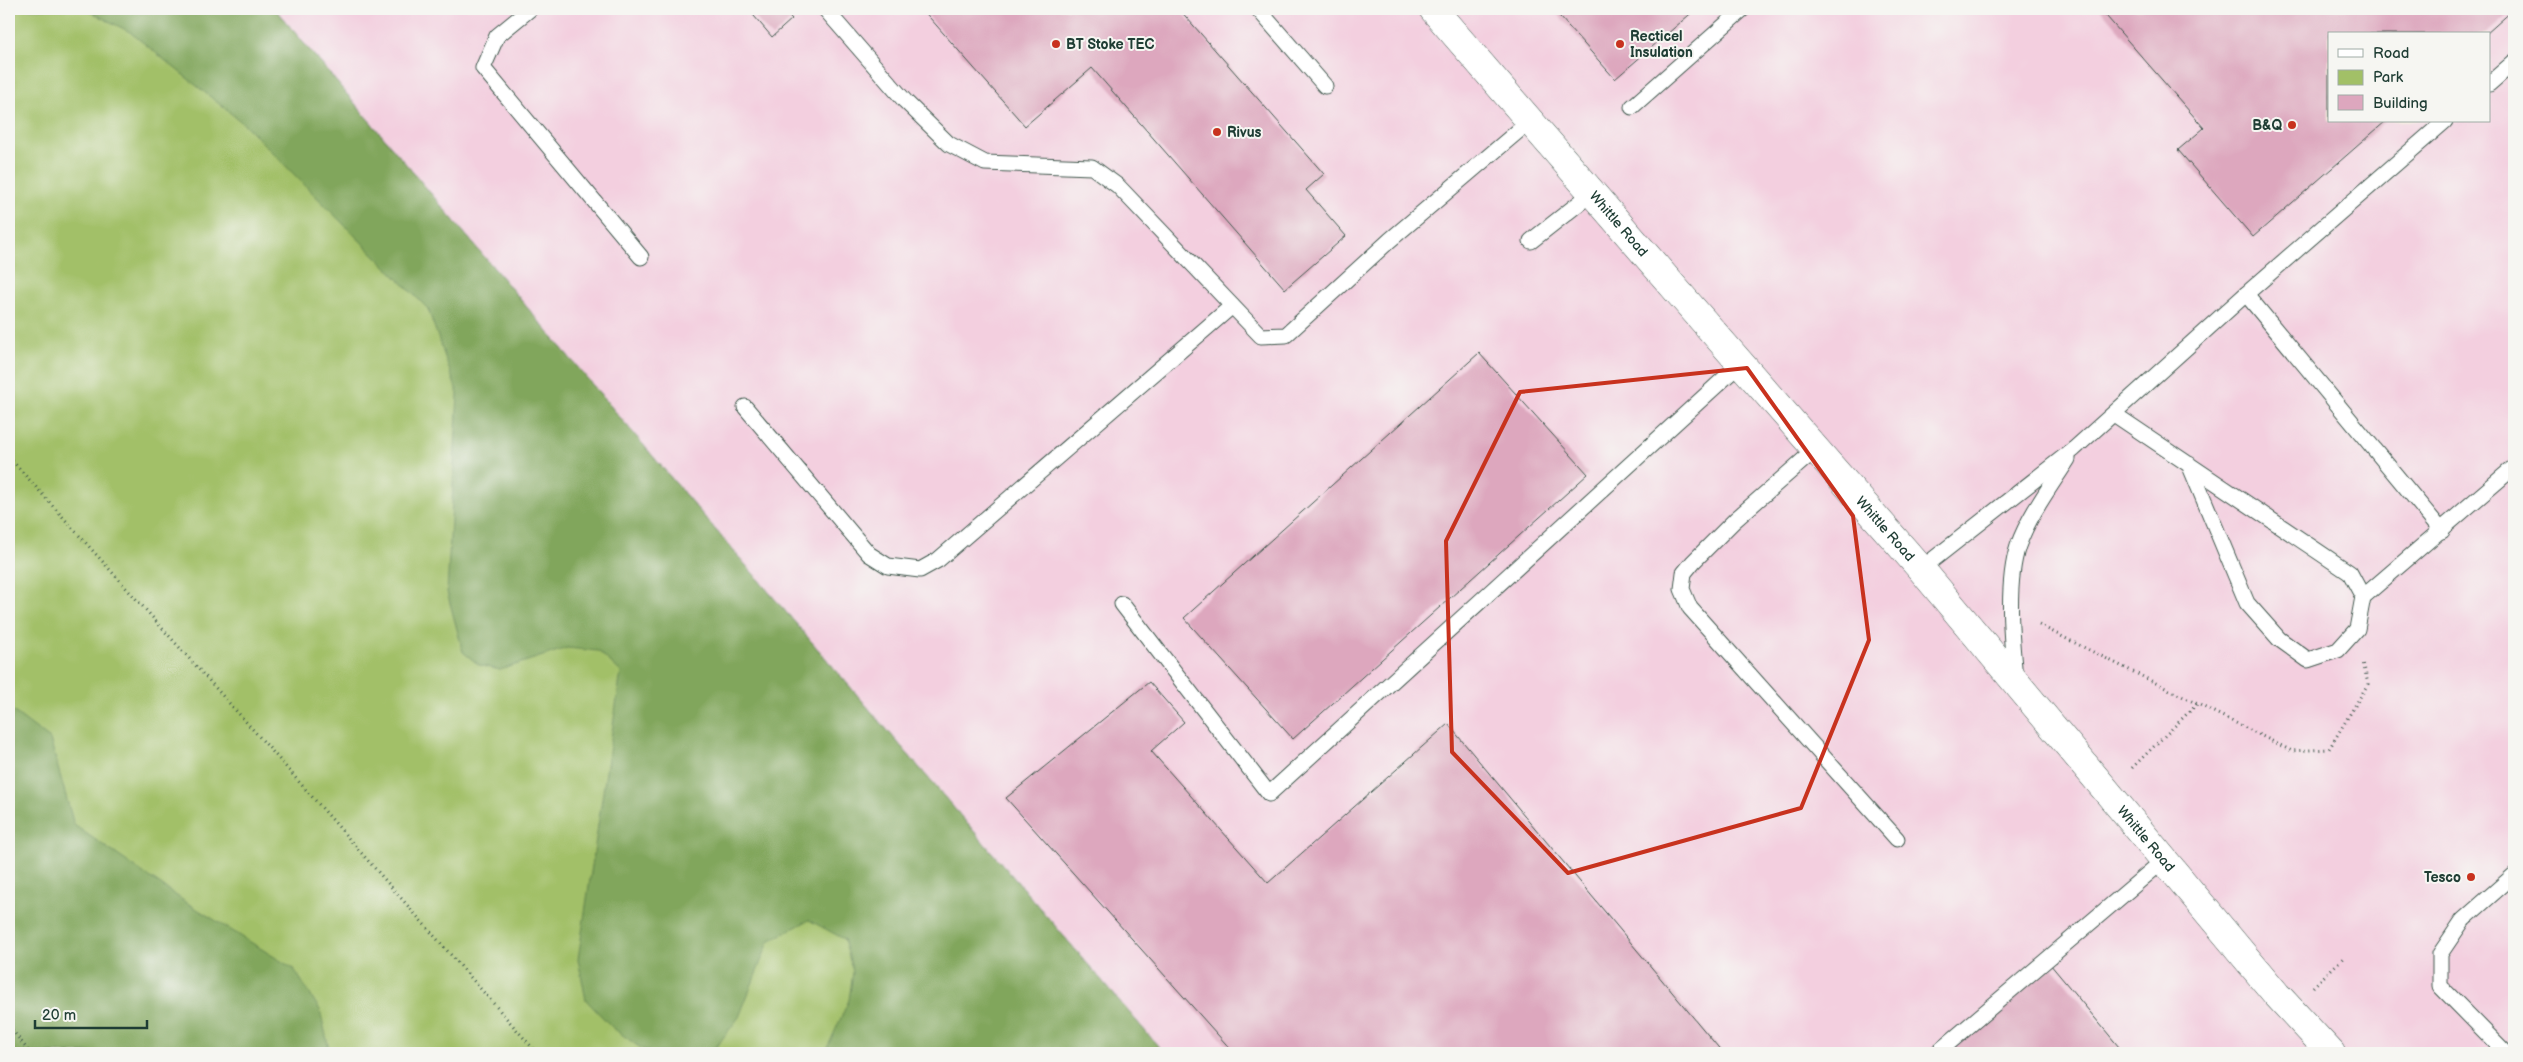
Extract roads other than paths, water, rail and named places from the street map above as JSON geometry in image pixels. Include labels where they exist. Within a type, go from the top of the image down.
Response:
[{"type":"street","name":"Whittle Road","points":[[1433,9],[1740,364],[1921,569],[2277,996],[2291,1008],[2331,1053]]},
{"type":"lane","points":[[530,9],[497,36],[483,68],[641,257]]},
{"type":"lane","points":[[825,9],[906,101],[949,144],[984,163],[1092,167],[1118,186],[1261,336],[1286,335],[1390,240],[1530,120]]},
{"type":"lane","points":[[1258,9],[1325,86]]},
{"type":"lane","points":[[1632,107],[1743,9]]},
{"type":"lane","points":[[2490,83],[2514,62]]},
{"type":"lane","points":[[1921,569],[2074,449],[2246,294],[2444,122]]},
{"type":"lane","points":[[1531,242],[1592,193]]},
{"type":"lane","points":[[2246,294],[2442,531]]},
{"type":"lane","points":[[744,408],[869,554],[888,566],[920,570],[938,560],[1232,306]]},
{"type":"lane","points":[[1122,604],[1269,794],[1740,364]]},
{"type":"lane","points":[[2114,414],[2350,572],[2363,597]]},
{"type":"lane","points":[[1816,449],[1735,520],[1692,562],[1684,572],[1682,589],[1690,608],[1897,839]]},
{"type":"lane","points":[[2016,683],[2012,644],[2012,582],[2018,546],[2034,514],[2074,449]]},
{"type":"lane","points":[[2189,464],[2247,603],[2279,639],[2308,660],[2338,650],[2356,629],[2363,597],[2442,531],[2514,467]]},
{"type":"lane","points":[[1937,1053],[2164,860]]},
{"type":"lane","points":[[2506,1053],[2440,986],[2440,954],[2462,920],[2514,875]]},
{"type":"place","name":"BT Stoke TEC","points":[[1056,44]]},
{"type":"place","name":"Recticel Insulation","points":[[1620,44]]},
{"type":"place","name":"B&Q","points":[[2292,125]]},
{"type":"place","name":"Rivus","points":[[1217,132]]},
{"type":"place","name":"Tesco","points":[[2471,877]]}]
